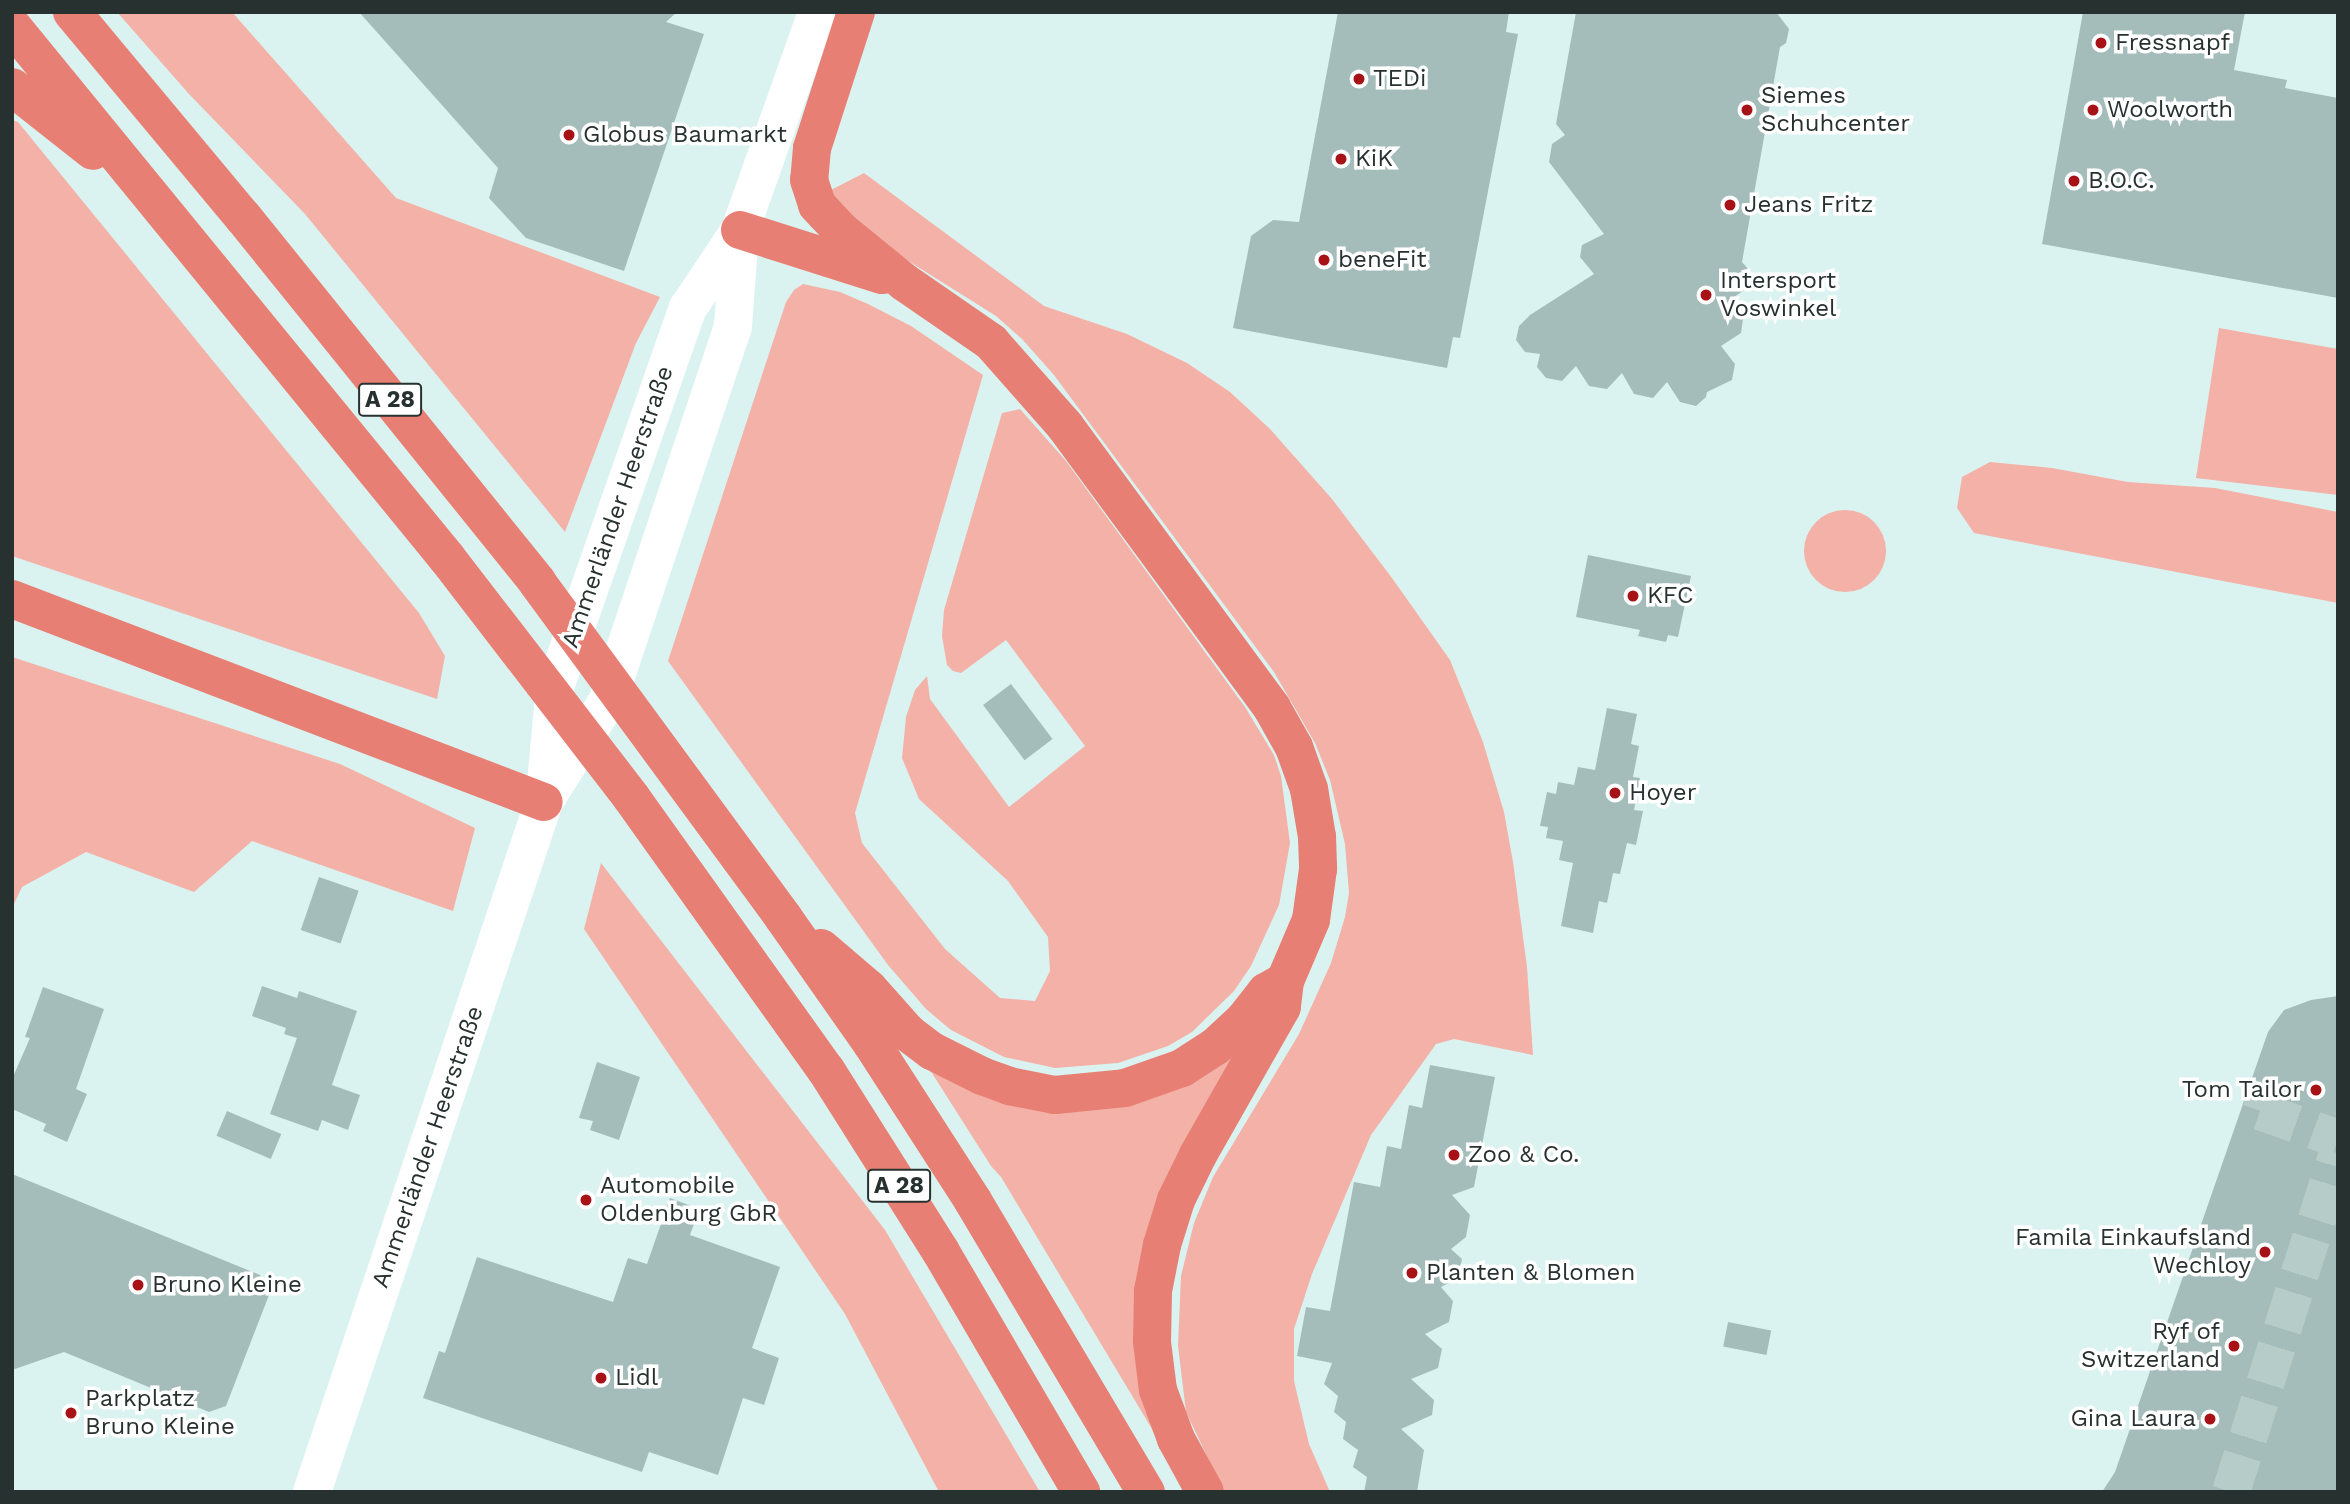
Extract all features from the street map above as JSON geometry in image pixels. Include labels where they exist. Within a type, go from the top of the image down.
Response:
[{"type":"highway","name":"A 28","points":[[72,12],[243,217],[537,582],[783,916],[872,1044],[973,1201],[1146,1492]]},
{"type":"highway","points":[[856,12],[812,148],[809,180],[817,205],[839,229],[904,282],[991,342],[1025,378],[1073,436],[1254,683],[1284,728],[1309,789],[1317,837],[1318,869],[1311,920],[1285,981],[1282,1007],[1198,1155],[1176,1200],[1161,1245],[1153,1291],[1152,1342],[1158,1390],[1176,1439],[1205,1492]]},
{"type":"highway","name":"A 28","points":[[12,26],[518,648],[631,796],[826,1070],[941,1252],[1081,1492]]},
{"type":"highway","points":[[12,87],[166,212]]},
{"type":"highway","points":[[740,230],[904,282]]},
{"type":"highway","points":[[12,599],[544,802]]},
{"type":"highway","points":[[783,916],[869,989],[908,1033],[932,1051],[1009,1086],[1055,1095],[1125,1088],[1182,1068],[1216,1046],[1244,1020],[1266,992],[1285,981]]},
{"type":"street","name":"Ammerländer Heerstraße","points":[[312,1492],[544,802],[555,687],[688,308],[740,230],[817,12]]},
{"type":"street","name":"Ammerländer Heerstraße","points":[[544,802],[608,700],[733,326],[740,230]]},
{"type":"shaded area","points":[[117,12],[232,12],[396,198],[660,297],[636,343],[565,532],[305,214],[189,94]]},
{"type":"shaded area","points":[[12,120],[18,122],[419,613],[445,656],[437,699],[12,556]]},
{"type":"shaded area","points":[[864,173],[1044,306],[1127,334],[1187,363],[1230,392],[1270,429],[1332,499],[1392,578],[1450,660],[1483,742],[1504,812],[1513,862],[1527,967],[1533,1055],[1454,1039],[1436,1044],[1371,1135],[1312,1274],[1294,1329],[1294,1381],[1309,1444],[1330,1492],[1224,1492],[1186,1412],[1178,1346],[1181,1276],[1194,1223],[1213,1177],[1299,1034],[1331,963],[1345,917],[1349,893],[1345,844],[1330,780],[1315,743],[1274,672],[1054,375],[1022,339],[996,316],[867,235],[829,191]]},
{"type":"shaded area","points":[[803,284],[840,292],[868,304],[911,326],[983,375],[855,813],[862,843],[945,949],[1000,998],[1035,1001],[1050,971],[1048,937],[1008,881],[919,799],[902,758],[906,717],[915,690],[927,676],[930,699],[1009,807],[1085,746],[1006,640],[961,673],[953,671],[947,665],[942,636],[944,610],[1002,413],[1020,409],[1066,461],[1245,707],[1274,755],[1281,776],[1290,843],[1279,905],[1251,966],[1234,991],[1192,1032],[1168,1046],[1118,1063],[1055,1068],[1004,1057],[951,1030],[926,1009],[888,965],[668,661],[786,302],[794,290]]},
{"type":"shaded area","points":[[2219,328],[2338,349],[2338,495],[2196,478]]},
{"type":"shaded area","points":[[1990,462],[2052,468],[2128,482],[2215,488],[2338,512],[2338,603],[1974,533],[1957,508],[1962,477]]},
{"type":"shaded area","points":[[1845,510],[1861,513],[1874,522],[1883,535],[1886,551],[1883,567],[1874,580],[1861,589],[1845,592],[1829,589],[1816,580],[1807,567],[1804,551],[1807,535],[1816,522],[1829,513]]},
{"type":"shaded area","points":[[12,657],[340,764],[475,828],[453,911],[252,841],[194,892],[86,852],[22,887],[12,908]]},
{"type":"shaded area","points":[[601,863],[885,1230],[1040,1492],[939,1492],[845,1314],[584,929]]},
{"type":"shaded area","points":[[1243,1044],[1176,1170],[1158,1439],[1001,1177],[991,1166],[930,1070],[1002,1095]]},
{"type":"building","name":"Globus Baumarkt","points":[[359,12],[677,12],[666,22],[704,34],[624,271],[526,238],[489,198],[498,168]]},
{"type":"building","points":[[1338,12],[1509,12],[1506,32],[1518,34],[1460,338],[1453,337],[1447,368],[1233,328],[1251,236],[1273,220],[1299,222]]},
{"type":"building","points":[[1576,12],[1776,12],[1789,29],[1786,43],[1780,47],[1742,262],[1750,271],[1746,289],[1728,301],[1743,319],[1741,333],[1721,346],[1735,364],[1732,380],[1707,392],[1706,397],[1696,406],[1680,402],[1667,382],[1653,398],[1634,394],[1622,373],[1607,389],[1589,386],[1576,366],[1562,381],[1546,378],[1537,367],[1540,354],[1525,352],[1516,340],[1519,326],[1530,315],[1594,274],[1580,257],[1582,245],[1604,234],[1549,162],[1552,144],[1565,135],[1556,124]]},
{"type":"building","points":[[2083,12],[2245,12],[2234,70],[2287,80],[2285,88],[2338,98],[2338,298],[2042,244]]},
{"type":"building","name":"KFC","points":[[1588,555],[1691,576],[1678,637],[1668,635],[1666,642],[1638,636],[1640,630],[1576,617]]},
{"type":"building","points":[[1011,684],[1053,739],[1025,760],[983,705]]},
{"type":"building","points":[[1607,708],[1637,714],[1631,744],[1639,746],[1633,777],[1640,778],[1634,810],[1643,811],[1636,845],[1627,843],[1620,874],[1613,873],[1607,903],[1599,901],[1593,933],[1561,926],[1573,863],[1559,860],[1563,841],[1546,838],[1548,827],[1540,826],[1547,792],[1556,794],[1558,782],[1574,785],[1578,767],[1595,770]]},
{"type":"building","points":[[319,877],[359,891],[340,944],[301,930]]},
{"type":"building","points":[[262,986],[297,998],[299,991],[357,1011],[332,1085],[360,1095],[348,1130],[322,1120],[318,1131],[270,1114],[297,1038],[284,1034],[286,1028],[252,1016]]},
{"type":"building","points":[[43,987],[104,1009],[76,1089],[87,1094],[67,1142],[43,1131],[46,1124],[12,1109],[12,1079],[30,1038],[25,1037]]},
{"type":"building","name":"Famila Einkaufsland Wechloy","points":[[2338,996],[2338,1492],[2102,1492],[2115,1472],[2268,1032],[2284,1010],[2311,1000]]},
{"type":"building","points":[[597,1062],[640,1077],[619,1140],[590,1130],[593,1121],[579,1118]]},
{"type":"building","points":[[1430,1065],[1495,1077],[1474,1187],[1452,1195],[1470,1215],[1466,1237],[1451,1249],[1462,1259],[1458,1278],[1441,1287],[1453,1301],[1449,1322],[1425,1334],[1442,1349],[1438,1368],[1411,1379],[1434,1400],[1432,1415],[1401,1429],[1424,1450],[1417,1492],[1364,1492],[1367,1477],[1353,1467],[1358,1450],[1343,1439],[1346,1422],[1334,1412],[1338,1396],[1324,1384],[1332,1363],[1297,1356],[1306,1307],[1330,1311],[1354,1182],[1380,1187],[1387,1146],[1401,1149],[1409,1105],[1422,1108]]},
{"type":"building","points":[[227,1111],[281,1134],[271,1159],[216,1136]]},
{"type":"building","name":"Bruno Kleine","points":[[12,1174],[260,1275],[269,1295],[226,1406],[209,1412],[64,1352],[12,1370]]},
{"type":"building","name":"Lidl","points":[[670,1198],[699,1209],[690,1235],[780,1267],[752,1348],[779,1358],[764,1405],[743,1398],[718,1475],[649,1452],[642,1472],[423,1398],[439,1351],[445,1353],[477,1257],[613,1302],[628,1258],[647,1264]]},
{"type":"building","points":[[1728,1322],[1771,1330],[1766,1355],[1723,1347]]},
{"type":"tunnel","points":[[2269,1084],[2260,1111],[2338,1139]]},
{"type":"tunnel","points":[[2231,1492],[2338,1153]]},
{"type":"place","name":"Fressnapf","points":[[2101,43]]},
{"type":"place","name":"TEDi","points":[[1359,79]]},
{"type":"place","name":"Siemes Schuhcenter","points":[[1747,110]]},
{"type":"place","name":"Woolworth","points":[[2093,110]]},
{"type":"place","name":"Globus Baumarkt","points":[[569,135]]},
{"type":"place","name":"KiK","points":[[1341,159]]},
{"type":"place","name":"B.O.C.","points":[[2074,181]]},
{"type":"place","name":"Jeans Fritz","points":[[1730,205]]},
{"type":"place","name":"beneFit","points":[[1324,260]]},
{"type":"place","name":"Intersport Voswinkel","points":[[1706,295]]},
{"type":"place","name":"KFC","points":[[1633,596]]},
{"type":"place","name":"Hoyer","points":[[1615,793]]},
{"type":"place","name":"Tom Tailor","points":[[2316,1090]]},
{"type":"place","name":"Zoo & Co.","points":[[1454,1155]]},
{"type":"place","name":"Automobile Oldenburg GbR","points":[[586,1200]]},
{"type":"place","name":"Famila Einkaufsland Wechloy","points":[[2265,1252]]},
{"type":"place","name":"Planten & Blomen","points":[[1412,1273]]},
{"type":"place","name":"Bruno Kleine","points":[[138,1285]]},
{"type":"place","name":"Ryf of Switzerland","points":[[2234,1346]]},
{"type":"place","name":"Lidl","points":[[601,1378]]},
{"type":"place","name":"Parkplatz Bruno Kleine","points":[[71,1413]]},
{"type":"place","name":"Gina Laura","points":[[2210,1419]]}]
